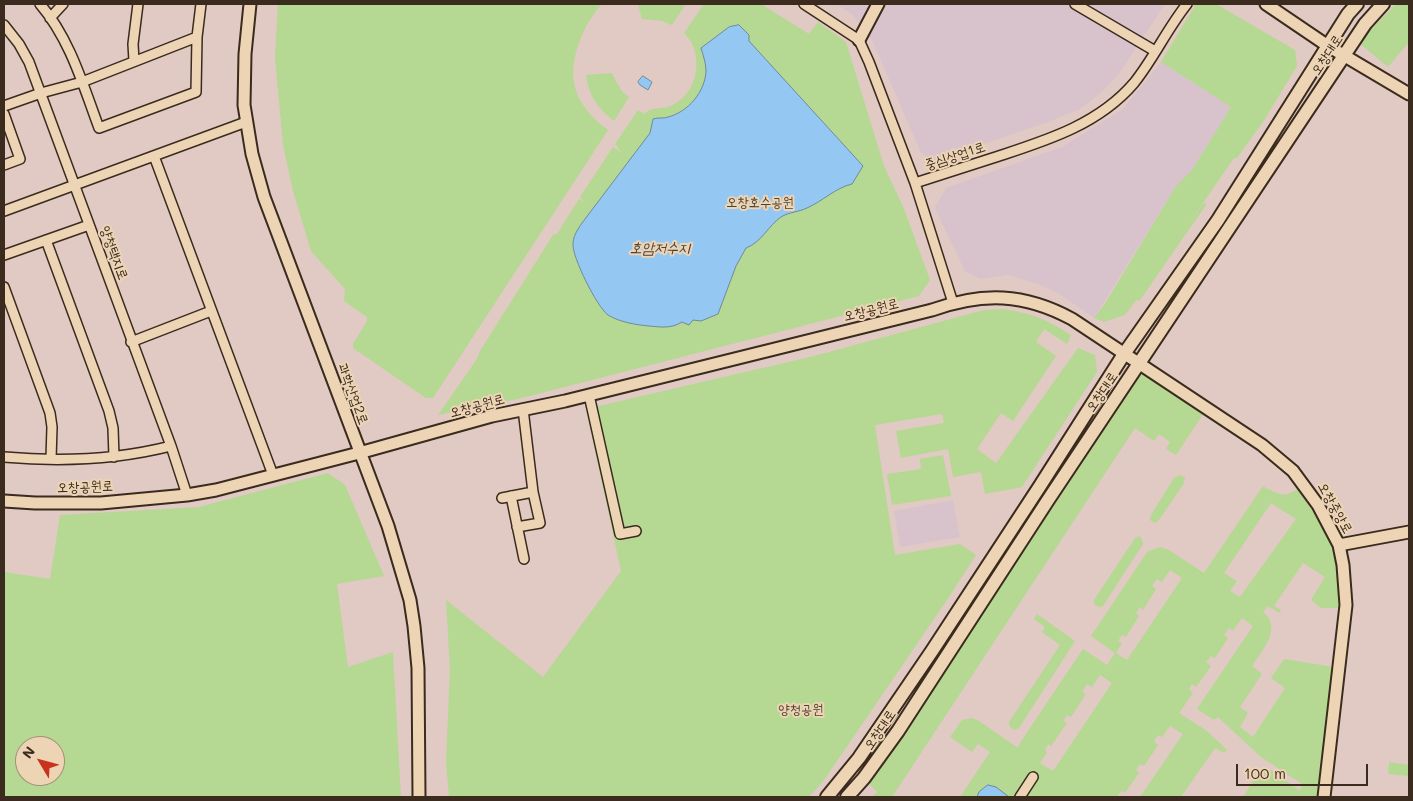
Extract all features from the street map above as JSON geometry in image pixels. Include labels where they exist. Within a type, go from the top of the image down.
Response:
[{"type":"main road","name":"오창대로","points":[[826,797],[859,758],[912,681],[1124,354],[1218,220],[1348,14],[1357,4]]},
{"type":"main road","name":"오창대로","points":[[847,797],[864,778],[898,730],[1138,364],[1365,24],[1383,4]]},
{"type":"street","points":[[40,4],[67,45],[99,128],[196,92],[197,36],[201,4]]},
{"type":"street","points":[[50,18],[63,4]]},
{"type":"street","points":[[134,62],[133,44],[138,4]]},
{"type":"street","name":"과학산업2로","points":[[250,4],[244,54],[244,104],[252,154],[264,197],[388,526],[407,591],[414,626],[418,668],[419,797]]},
{"type":"street","points":[[804,4],[859,40],[878,4]]},
{"type":"street","points":[[1075,4],[1155,51]]},
{"type":"street","points":[[1173,21],[1179,4]]},
{"type":"street","points":[[1173,21],[1187,4]]},
{"type":"street","points":[[1266,4],[1328,46],[1409,94]]},
{"type":"street","name":"중심상업1로","points":[[859,40],[915,183],[1058,136],[1094,118],[1116,101],[1134,82],[1173,21]]},
{"type":"street","name":"양청택지로","points":[[4,25],[29,62],[171,446],[187,495]]},
{"type":"street","points":[[4,106],[41,93],[82,82],[197,36]]},
{"type":"street","points":[[4,114],[20,159],[4,165]]},
{"type":"street","points":[[4,211],[246,122]]},
{"type":"street","points":[[154,156],[273,476]]},
{"type":"street","points":[[915,183],[953,303]]},
{"type":"street","points":[[4,255],[89,225]]},
{"type":"street","points":[[46,240],[109,411],[113,428],[114,457]]},
{"type":"street","points":[[4,287],[50,413],[52,427],[51,459]]},
{"type":"street","name":"오창공원로","points":[[4,501],[101,503],[187,495],[216,490],[492,416],[590,395],[932,310],[953,303],[979,299],[1008,298],[1042,305],[1072,319],[1124,354]]},
{"type":"street","points":[[131,342],[211,311]]},
{"type":"street","name":"오창중앙로","points":[[1124,354],[1249,436],[1281,460],[1304,484],[1318,505],[1338,545],[1345,584],[1345,623],[1324,797]]},
{"type":"street","points":[[590,395],[620,534],[636,531]]},
{"type":"street","points":[[518,527],[540,523],[533,492],[523,409]]},
{"type":"street","points":[[4,457],[79,459],[114,457],[140,454],[171,446]]},
{"type":"street","points":[[524,559],[518,527],[507,497],[533,492]]},
{"type":"street","points":[[1338,545],[1409,532]]},
{"type":"street","points":[[1020,797],[1033,777]]},
{"type":"shaded area","points":[[836,4],[1165,4],[1119,74],[1101,93],[1080,109],[1048,122],[933,161],[921,153],[873,42],[852,14]]},
{"type":"shaded area","points":[[1161,62],[1231,107],[1192,170],[1176,186],[1094,318],[1058,293],[1038,284],[1008,275],[980,279],[965,271],[935,208],[946,188],[1062,147],[1123,109]]},
{"type":"shaded area","points":[[953,500],[960,537],[900,547],[894,511]]},
{"type":"green space","points":[[278,4],[602,4],[589,21],[579,42],[573,76],[580,99],[592,116],[608,130],[433,398],[426,398],[353,348],[353,344],[367,321],[367,317],[344,301],[345,289],[311,251],[293,191],[283,145],[275,57]]},
{"type":"green space","points":[[638,4],[686,4],[672,25],[662,21],[642,19]]},
{"type":"green space","name":"오창호수공원","points":[[704,4],[761,4],[809,34],[818,22],[846,42],[884,166],[904,209],[930,280],[919,296],[518,399],[438,415],[477,359],[480,351],[553,235],[557,234],[579,199],[585,203],[580,197],[613,147],[622,153],[615,144],[638,110],[644,114],[653,109],[670,106],[680,101],[687,93],[696,73],[696,62],[695,51],[691,41],[684,33]]},
{"type":"green space","points":[[1196,4],[1216,4],[1295,50],[1297,66],[1263,122],[1237,158],[1234,158],[1181,235],[1203,204],[1206,203],[1206,205],[1140,300],[1138,301],[1137,299],[1125,315],[1104,322],[1094,318],[1106,302],[1176,186],[1192,170],[1231,107],[1161,62]]},
{"type":"green space","points":[[1396,4],[1409,4],[1409,42],[1388,67],[1358,42]]},
{"type":"green space","points":[[612,73],[621,89],[629,97],[614,121],[595,101],[589,89],[586,75]]},
{"type":"green space","name":"양청공원","points":[[1002,309],[1021,312],[1038,318],[1055,325],[1071,335],[1067,344],[1044,329],[1036,342],[1056,356],[1013,421],[1001,413],[977,449],[996,463],[1078,348],[1095,355],[1097,372],[1022,487],[985,494],[981,472],[953,477],[948,449],[901,458],[896,431],[944,423],[942,414],[875,425],[895,555],[960,544],[976,555],[824,780],[810,796],[449,797],[446,762],[450,670],[446,600],[543,677],[621,571],[586,409],[814,356],[984,310]]},
{"type":"green space","points":[[1138,364],[1207,408],[1176,455],[1166,449],[1170,442],[1159,434],[1154,441],[1135,428],[892,797],[872,797],[877,792],[864,778]]},
{"type":"green space","points":[[943,455],[951,496],[892,505],[887,474],[921,469],[920,459]]},
{"type":"green space","points":[[328,473],[345,485],[384,576],[337,584],[348,667],[393,652],[401,797],[4,797],[4,572],[50,579],[60,515],[199,507]]},
{"type":"green space","points":[[1180,475],[1185,478],[1184,483],[1155,523],[1150,520],[1151,515],[1174,478]]},
{"type":"green space","points":[[1304,484],[1339,545],[1346,608],[1321,608],[1311,600],[1325,577],[1303,563],[1274,606],[1281,610],[1279,613],[1268,606],[1263,612],[1269,618],[1271,632],[1269,639],[1252,666],[1262,674],[1240,707],[1248,713],[1240,727],[1253,737],[1285,688],[1271,678],[1284,659],[1340,668],[1324,797],[1243,797],[1258,774],[1271,770],[1300,791],[1302,784],[1261,757],[1218,717],[1214,720],[1197,709],[1253,626],[1242,618],[1233,631],[1229,628],[1224,635],[1228,638],[1215,658],[1211,656],[1206,662],[1211,666],[1196,687],[1192,684],[1189,689],[1193,693],[1179,713],[1207,731],[1227,750],[1224,753],[1215,748],[1181,797],[1140,797],[1183,734],[1170,726],[1162,737],[1158,735],[1154,741],[1158,745],[1144,766],[1140,764],[1136,770],[1139,773],[1125,793],[1121,791],[1117,797],[960,797],[990,752],[978,744],[972,752],[950,737],[962,720],[972,718],[979,721],[1018,748],[1083,649],[1107,665],[1115,653],[1091,636],[1147,552],[1160,547],[1169,550],[1204,573],[1263,486],[1280,494],[1289,494]],"holes":[[[1271,503],[1296,519],[1240,597],[1230,591],[1237,581],[1224,573]],[[1170,570],[1182,578],[1127,660],[1116,653],[1122,643],[1118,641],[1122,635],[1126,637],[1139,616],[1136,613],[1140,607],[1143,610],[1156,589],[1152,586],[1157,579],[1162,582]],[[1100,675],[1112,683],[1053,771],[1040,763],[1047,752],[1045,750],[1048,744],[1051,746],[1067,723],[1063,721],[1067,715],[1071,717],[1086,694],[1082,692],[1087,684],[1092,687]]]},
{"type":"green space","points":[[1139,536],[1143,544],[1103,606],[1099,607],[1094,604],[1094,600],[1135,538]]},
{"type":"green space","points":[[1037,614],[1075,641],[1019,728],[1014,730],[1010,727],[1009,722],[1060,645],[1042,632],[1045,627],[1034,619]]},
{"type":"green space","points":[[1389,762],[1409,765],[1409,776],[1388,774]]},
{"type":"water","name":"호암저수지","points":[[739,25],[749,35],[749,41],[863,166],[852,184],[840,188],[807,208],[781,217],[761,238],[746,248],[736,266],[718,314],[701,321],[693,320],[689,325],[682,322],[666,327],[639,325],[617,320],[603,310],[576,259],[573,241],[577,230],[650,133],[653,119],[666,118],[682,111],[689,106],[699,93],[706,71],[701,48],[729,27]]},
{"type":"water","points":[[643,76],[652,82],[648,90],[638,82]]},
{"type":"water","points":[[988,785],[996,787],[1009,797],[977,797],[979,792]]}]
